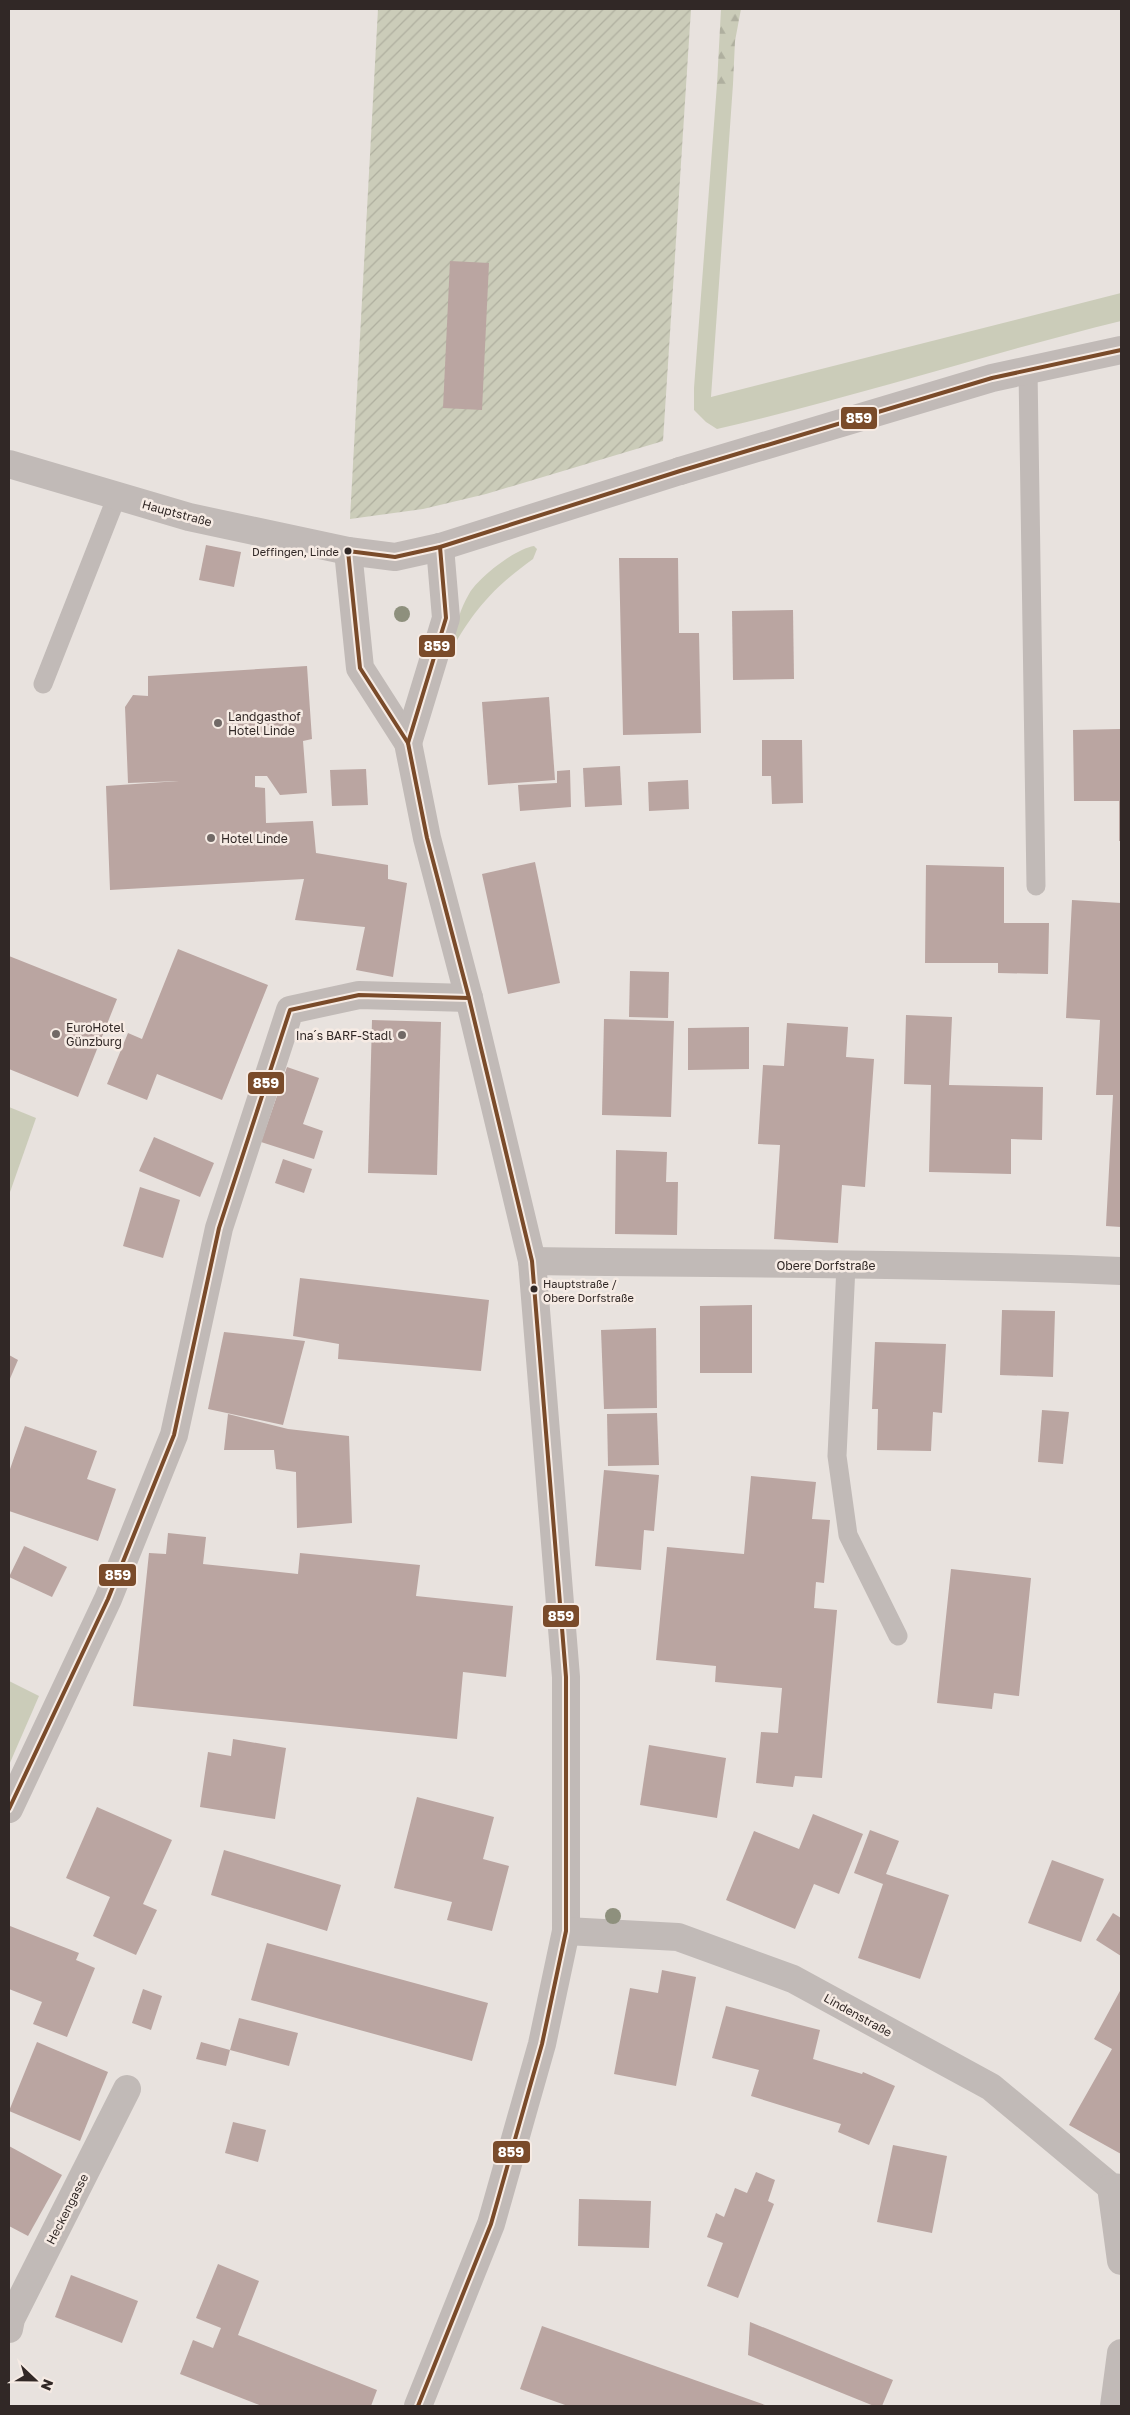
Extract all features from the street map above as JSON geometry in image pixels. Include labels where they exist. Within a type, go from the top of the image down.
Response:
[{"type":"street","name":"Hauptstraße","points":[[9,464],[189,517],[348,551],[395,557],[440,546],[680,471],[992,378],[1121,350]]},
{"type":"street","points":[[408,743],[446,618],[440,546]]},
{"type":"street","points":[[348,551],[360,668],[408,743],[426,838],[469,998],[532,1261],[566,1677],[566,1931],[542,2044],[491,2224],[418,2406]]},
{"type":"street","points":[[9,1809],[108,1599],[174,1435],[219,1228],[290,1010],[359,995],[469,998]]},
{"type":"street","name":"Obere Dorfstraße","points":[[532,1261],[846,1266],[901,1264],[1121,1271]]},
{"type":"street","name":"Lindenstraße","points":[[566,1931],[678,1937],[793,1979],[990,2088],[1116,2188],[1121,2261]]},
{"type":"street","name":"Heckengasse","points":[[9,2329],[11,2319],[127,2090]]},
{"type":"street","points":[[1114,2406],[1121,2353]]},
{"type":"lane","points":[[1028,370],[1036,886]]},
{"type":"lane","points":[[43,684],[117,496]]},
{"type":"lane","points":[[846,1266],[837,1456],[848,1535],[898,1636]]},
{"type":"green space","points":[[378,9],[691,9],[663,441],[486,494],[423,509],[350,519]]},
{"type":"green space","points":[[721,9],[741,9],[735,41],[733,84],[717,84]]},
{"type":"green space","points":[[717,84],[733,84],[711,397],[1121,293],[1121,321],[1020,347],[819,404],[717,429],[706,422],[694,410],[694,388]]},
{"type":"green space","points":[[534,546],[537,549],[533,559],[489,596],[472,617],[456,642],[453,642],[461,611],[474,587],[489,572],[508,558],[517,552]]},
{"type":"green space","points":[[9,1107],[36,1118],[9,1195]]},
{"type":"green space","points":[[9,1681],[39,1696],[9,1765]]},
{"type":"building","points":[[450,261],[489,263],[482,410],[443,408]]},
{"type":"building","points":[[206,545],[241,552],[234,587],[199,580]]},
{"type":"building","points":[[619,558],[678,558],[679,633],[699,633],[701,733],[623,735]]},
{"type":"building","points":[[793,610],[794,679],[733,680],[732,611]]},
{"type":"building","points":[[307,666],[312,739],[303,741],[307,793],[280,795],[267,776],[255,776],[255,787],[265,788],[266,823],[313,821],[316,853],[388,865],[388,879],[407,883],[393,977],[356,970],[365,927],[295,920],[304,879],[110,890],[106,786],[179,781],[128,783],[125,707],[133,695],[148,696],[148,676]]},
{"type":"building","points":[[549,697],[555,780],[488,785],[482,702]]},
{"type":"building","points":[[1121,729],[1121,841],[1119,841],[1119,801],[1074,801],[1073,730]]},
{"type":"building","points":[[762,740],[802,740],[803,803],[772,804],[771,776],[762,776]]},
{"type":"building","points":[[620,766],[622,805],[585,807],[583,768]]},
{"type":"building","points":[[366,769],[368,805],[332,806],[330,770]]},
{"type":"building","points":[[570,770],[571,807],[520,811],[518,785],[557,783],[557,771]]},
{"type":"building","points":[[688,780],[689,809],[649,811],[648,782]]},
{"type":"building","points":[[535,862],[560,983],[508,994],[482,874]]},
{"type":"building","points":[[926,865],[1004,867],[1004,923],[1049,923],[1048,974],[998,973],[998,963],[925,963]]},
{"type":"building","points":[[1072,900],[1121,903],[1121,1227],[1106,1226],[1113,1095],[1096,1095],[1100,1020],[1066,1018]]},
{"type":"building","points":[[178,949],[268,985],[222,1100],[157,1074],[147,1100],[107,1084],[128,1033],[142,1039]]},
{"type":"building","name":"EuroHotel Günzburg","points":[[9,956],[117,999],[78,1097],[9,1069]]},
{"type":"building","points":[[630,971],[669,972],[668,1018],[629,1017]]},
{"type":"building","points":[[906,1015],[952,1017],[949,1085],[1043,1087],[1042,1140],[1011,1139],[1011,1174],[929,1172],[931,1085],[904,1084]]},
{"type":"building","points":[[604,1019],[674,1021],[671,1117],[602,1115]]},
{"type":"building","points":[[372,1020],[441,1022],[437,1175],[368,1173]]},
{"type":"building","points":[[787,1023],[848,1027],[846,1057],[874,1059],[865,1187],[842,1185],[838,1243],[774,1239],[780,1145],[758,1144],[763,1065],[784,1066]]},
{"type":"building","points":[[749,1027],[749,1069],[688,1070],[688,1028]]},
{"type":"building","points":[[287,1067],[319,1078],[303,1124],[323,1131],[314,1159],[261,1142]]},
{"type":"building","points":[[154,1137],[214,1163],[200,1197],[139,1171]]},
{"type":"building","points":[[616,1150],[667,1152],[666,1182],[678,1182],[677,1235],[615,1234]]},
{"type":"building","points":[[283,1159],[312,1169],[304,1193],[275,1183]]},
{"type":"building","points":[[140,1187],[180,1200],[163,1258],[123,1246]]},
{"type":"building","points":[[300,1278],[489,1300],[481,1371],[338,1359],[339,1344],[293,1336]]},
{"type":"building","points":[[752,1305],[752,1373],[700,1373],[700,1306]]},
{"type":"building","points":[[1002,1310],[1055,1311],[1053,1377],[1000,1375]]},
{"type":"building","points":[[656,1328],[657,1408],[604,1409],[601,1330]]},
{"type":"building","points":[[224,1332],[305,1341],[283,1425],[208,1409]]},
{"type":"building","points":[[875,1342],[946,1344],[942,1413],[933,1412],[931,1451],[877,1450],[878,1409],[872,1409]]},
{"type":"building","points":[[9,1355],[18,1360],[9,1381]]},
{"type":"building","points":[[1042,1410],[1069,1412],[1063,1464],[1038,1462]]},
{"type":"building","points":[[657,1413],[659,1465],[608,1466],[607,1414]]},
{"type":"building","points":[[228,1414],[288,1429],[349,1436],[352,1523],[297,1528],[296,1472],[276,1469],[274,1450],[224,1450]]},
{"type":"building","points":[[25,1426],[97,1451],[87,1479],[116,1489],[98,1541],[9,1511],[9,1472]]},
{"type":"building","points":[[604,1470],[659,1475],[654,1531],[644,1530],[641,1570],[595,1566]]},
{"type":"building","points":[[751,1476],[816,1482],[812,1519],[830,1520],[824,1583],[816,1582],[814,1608],[837,1610],[822,1778],[795,1776],[793,1787],[756,1783],[761,1732],[778,1733],[782,1688],[715,1682],[716,1666],[656,1660],[667,1547],[744,1554]]},
{"type":"building","points":[[168,1533],[206,1537],[203,1564],[298,1574],[300,1553],[420,1565],[416,1596],[513,1606],[506,1677],[463,1672],[457,1739],[133,1706],[149,1553],[166,1554]]},
{"type":"building","points":[[24,1546],[67,1567],[52,1597],[9,1577]]},
{"type":"building","points":[[951,1569],[1031,1578],[1019,1696],[994,1693],[992,1709],[937,1703]]},
{"type":"building","points":[[233,1739],[286,1748],[275,1819],[200,1807],[208,1752],[231,1756]]},
{"type":"building","points":[[649,1745],[726,1758],[717,1818],[640,1805]]},
{"type":"building","points":[[417,1797],[494,1817],[483,1859],[509,1866],[492,1931],[447,1920],[452,1902],[394,1888]]},
{"type":"building","points":[[97,1807],[172,1840],[143,1904],[157,1910],[136,1955],[93,1936],[110,1897],[66,1878]]},
{"type":"building","points":[[813,1814],[863,1834],[839,1894],[814,1884],[795,1929],[726,1900],[754,1831],[799,1849]]},
{"type":"building","points":[[870,1830],[899,1841],[886,1874],[949,1895],[920,1979],[858,1958],[883,1884],[854,1873]]},
{"type":"building","points":[[224,1850],[341,1885],[327,1931],[211,1895]]},
{"type":"building","points":[[1052,1860],[1104,1879],[1081,1942],[1028,1923]]},
{"type":"building","points":[[1113,1913],[1121,1918],[1121,1956],[1096,1940]]},
{"type":"building","points":[[10,1926],[79,1953],[76,1960],[95,1968],[67,2037],[33,2024],[42,2002],[9,1989]]},
{"type":"building","points":[[267,1943],[488,2003],[472,2061],[251,2000]]},
{"type":"building","points":[[662,1970],[696,1977],[676,2086],[614,2074],[630,1988],[658,1993]]},
{"type":"building","points":[[143,1989],[162,1996],[151,2030],[132,2023]]},
{"type":"building","points":[[1121,1989],[1121,2154],[1069,2125],[1112,2049],[1094,2039]]},
{"type":"building","points":[[726,2006],[820,2030],[813,2059],[862,2074],[863,2072],[895,2086],[869,2145],[838,2132],[841,2124],[751,2096],[759,2070],[712,2058]]},
{"type":"building","points":[[239,2018],[298,2033],[289,2066],[230,2050]]},
{"type":"building","points":[[37,2042],[108,2072],[80,2141],[9,2111]]},
{"type":"building","points":[[201,2042],[230,2050],[226,2066],[196,2059]]},
{"type":"building","points":[[233,2122],[266,2130],[258,2162],[225,2153]]},
{"type":"building","points":[[893,2145],[947,2156],[932,2233],[877,2222]]},
{"type":"building","points":[[9,2146],[62,2175],[28,2236],[9,2226]]},
{"type":"building","points":[[756,2172],[775,2180],[768,2201],[774,2204],[738,2298],[707,2286],[723,2243],[707,2237],[716,2213],[724,2217],[735,2188],[747,2193]]},
{"type":"building","points":[[579,2199],[651,2201],[649,2248],[578,2246]]},
{"type":"building","points":[[218,2264],[259,2281],[238,2335],[377,2390],[371,2406],[262,2406],[180,2374],[193,2340],[213,2348],[221,2328],[196,2318]]},
{"type":"building","points":[[71,2275],[138,2301],[122,2343],[55,2317]]},
{"type":"building","points":[[750,2322],[893,2380],[882,2406],[874,2406],[748,2355]]},
{"type":"building","points":[[542,2326],[768,2406],[568,2406],[520,2389]]},
{"type":"transit line","name":"859","points":[[418,2406],[491,2224],[542,2044],[566,1931],[566,1677],[532,1261],[469,998],[427,838],[408,743],[360,668],[348,551],[395,557],[440,547],[680,471],[992,378],[1121,350]]},
{"type":"transit line","name":"859","points":[[408,743],[446,618],[440,547]]},
{"type":"transit line","name":"859","points":[[9,1809],[108,1599],[174,1435],[219,1228],[290,1010],[359,995],[469,998]]},
{"type":"place","name":"Deffingen, Linde","points":[[348,551]]},
{"type":"place","name":"Landgasthof Hotel Linde","points":[[218,723]]},
{"type":"place","name":"Hotel Linde","points":[[211,838]]},
{"type":"place","name":"EuroHotel Günzburg","points":[[56,1034]]},
{"type":"place","name":"Ina´s BARF-Stadl","points":[[402,1035]]},
{"type":"place","name":"Hauptstraße / Obere Dorfstraße","points":[[534,1289]]}]
